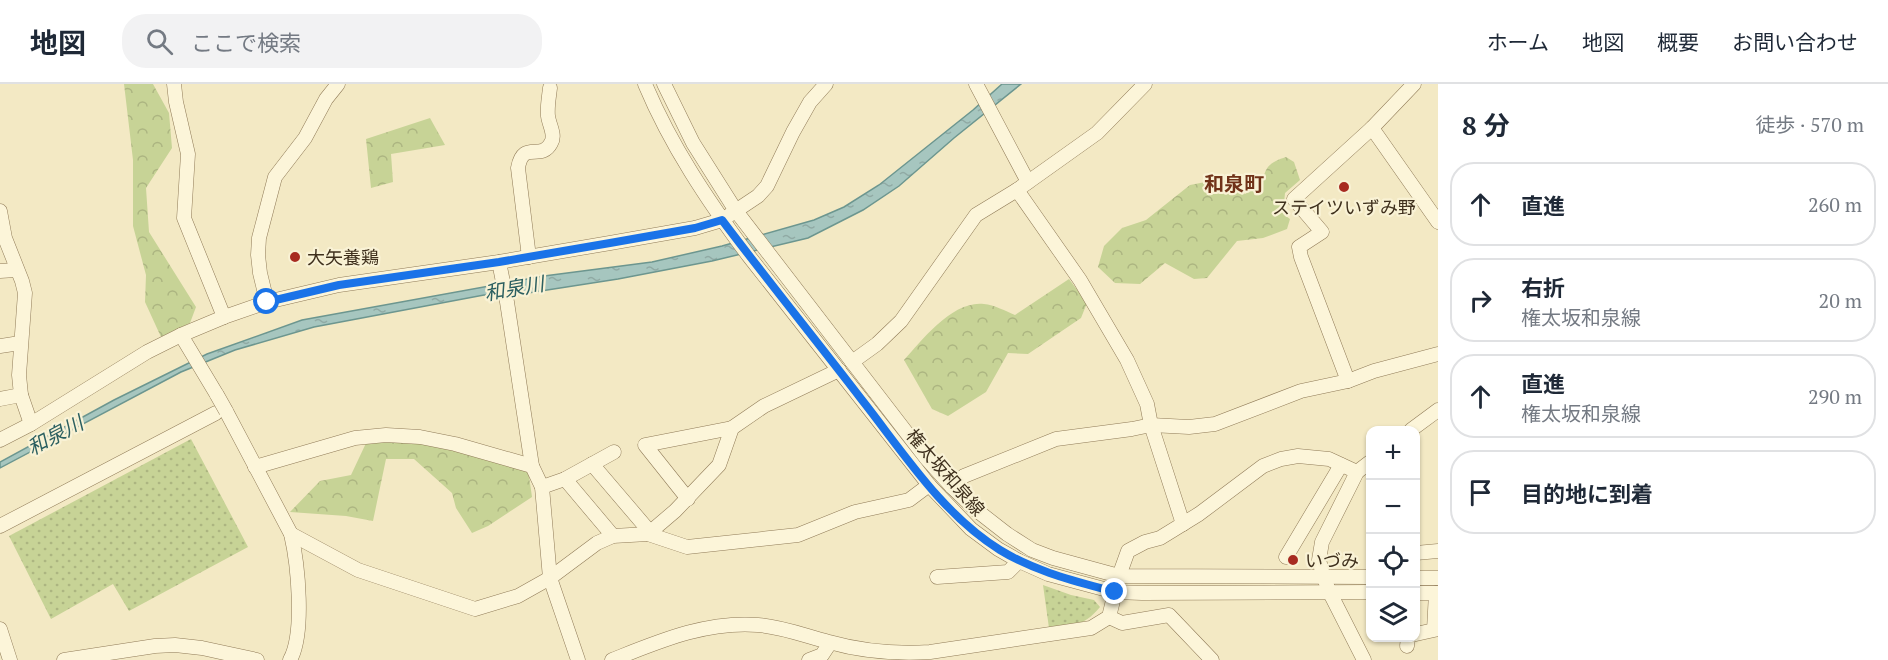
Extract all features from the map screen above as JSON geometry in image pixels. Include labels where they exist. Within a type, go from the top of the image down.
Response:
[{"type":"street","points":[[174,84],[188,154],[184,218],[224,317]]},
{"type":"street","points":[[267,302],[258,255],[259,238],[275,177],[304,138],[326,99],[338,84]]},
{"type":"street","points":[[645,84],[676,148],[722,220]]},
{"type":"street","points":[[664,84],[693,143],[736,212]]},
{"type":"street","points":[[0,440],[31,424],[147,352],[224,317],[267,302],[339,285],[500,268],[529,257],[695,228],[722,220],[758,196],[767,186],[810,102],[826,84]]},
{"type":"street","points":[[852,362],[877,344],[901,321],[976,215],[1023,186],[1097,133],[1145,84]]},
{"type":"street","points":[[1348,381],[1299,247],[1322,232],[1294,199],[1371,129],[1414,84]]},
{"type":"street","points":[[977,87],[992,114],[1023,186],[1127,360],[1147,404],[1151,425],[1184,524]]},
{"type":"street","points":[[529,257],[518,168],[520,158],[525,153],[543,151],[552,142],[553,136],[548,116],[550,88]]},
{"type":"street","points":[[1371,129],[1438,222]]},
{"type":"street","points":[[0,212],[5,238],[25,293],[18,375],[21,394],[31,424]]},
{"type":"street","name":"権太坂和泉線","points":[[736,212],[926,458],[951,487],[1007,534],[1032,550],[1119,576],[1366,577]]},
{"type":"street","name":"権太坂和泉線","points":[[722,220],[929,485],[971,529],[998,549],[1048,574],[1115,592],[1366,592]]},
{"type":"street","points":[[500,268],[532,466],[542,487],[550,578],[578,660]]},
{"type":"street","points":[[0,271],[16,270]]},
{"type":"street","points":[[181,335],[217,395],[221,412],[255,467],[291,534],[296,561],[298,637],[290,660]]},
{"type":"street","points":[[0,346],[20,343]]},
{"type":"street","points":[[951,487],[964,476],[1056,440],[1151,425],[1189,427],[1215,424],[1301,391],[1348,381],[1374,371],[1438,354]]},
{"type":"street","points":[[688,499],[645,445],[732,428],[764,406],[839,370]]},
{"type":"street","points":[[0,399],[21,394]]},
{"type":"street","points":[[1416,426],[1438,410]]},
{"type":"street","points":[[0,526],[221,412]]},
{"type":"street","points":[[649,533],[688,499],[720,465],[732,428]]},
{"type":"street","points":[[255,467],[355,438],[386,435],[420,437],[455,444],[532,466]]},
{"type":"street","points":[[542,487],[565,479],[614,452]]},
{"type":"street","points":[[612,660],[669,637],[725,625],[796,631],[830,643],[913,657],[930,652],[1091,628],[1109,617],[1128,551],[1145,542],[1160,538],[1184,524],[1263,466],[1298,456],[1329,459],[1357,472]]},
{"type":"street","points":[[592,464],[649,533]]},
{"type":"street","points":[[1286,557],[1341,465]]},
{"type":"street","points":[[1365,660],[1329,591],[1320,560],[1322,542],[1357,472],[1366,466]]},
{"type":"street","points":[[565,479],[614,536]]},
{"type":"street","points":[[291,534],[358,570],[475,609],[518,596],[550,578],[597,543],[614,536],[649,533],[687,547],[798,535],[855,512],[909,500],[929,485]]},
{"type":"street","points":[[1420,553],[1438,551]]},
{"type":"street","points":[[938,577],[1008,572],[1019,561]]},
{"type":"street","points":[[1420,578],[1438,578]]},
{"type":"street","points":[[1420,592],[1437,593],[1436,630],[1420,633]]},
{"type":"street","points":[[1109,617],[1122,623],[1169,615],[1212,660]]},
{"type":"street","points":[[0,629],[10,660]]},
{"type":"street","points":[[809,660],[822,655],[830,643]]},
{"type":"street","points":[[64,660],[154,646],[175,645],[202,648],[257,660]]},
{"type":"green space","points":[[124,84],[153,84],[169,113],[172,148],[146,188],[149,232],[196,307],[190,323],[161,337],[145,302],[146,275],[133,226],[133,160]]},
{"type":"green space","points":[[430,118],[445,145],[391,154],[393,182],[371,188],[366,139]]},
{"type":"green space","points":[[1286,157],[1294,162],[1300,180],[1285,193],[1283,214],[1290,219],[1287,229],[1263,238],[1237,241],[1207,278],[1194,279],[1165,263],[1140,284],[1115,283],[1098,267],[1104,246],[1122,228],[1146,220],[1190,185],[1221,179],[1245,194],[1262,185],[1268,166]]},
{"type":"green space","points":[[1069,279],[1087,303],[1081,318],[1028,354],[1008,353],[986,392],[948,416],[932,409],[904,360],[929,332],[950,315],[972,304],[992,306],[1015,315]]},
{"type":"green space","points":[[191,439],[248,547],[129,611],[113,584],[51,619],[9,536]]},
{"type":"green space","points":[[367,441],[416,442],[528,469],[532,497],[488,526],[472,533],[456,508],[452,493],[414,459],[386,459],[373,521],[346,516],[290,512],[320,481],[351,475]]},
{"type":"green space","points":[[1043,585],[1094,600],[1100,607],[1083,622],[1049,628]]},
{"type":"water","name":"和泉川","points":[[1002,84],[1021,84],[899,186],[863,210],[808,238],[712,261],[618,279],[515,295],[484,295],[314,327],[235,350],[181,372],[0,468],[0,462],[114,400],[207,354],[302,320],[544,276],[652,262],[722,246],[814,220],[844,207],[879,185]]},
{"type":"place","name":"ステイツいずみ野","points":[[1344,187]]},
{"type":"place","name":"大矢養鶏","points":[[295,257]]},
{"type":"place","name":"いづみ","points":[[1293,560]]},
{"type":"district","name":"和泉町","points":[[1234,183]]},
{"type":"route","points":[[267,302],[339,285],[499,262],[695,228],[722,220],[929,485],[971,529],[998,549],[1048,574],[1115,592]]}]
